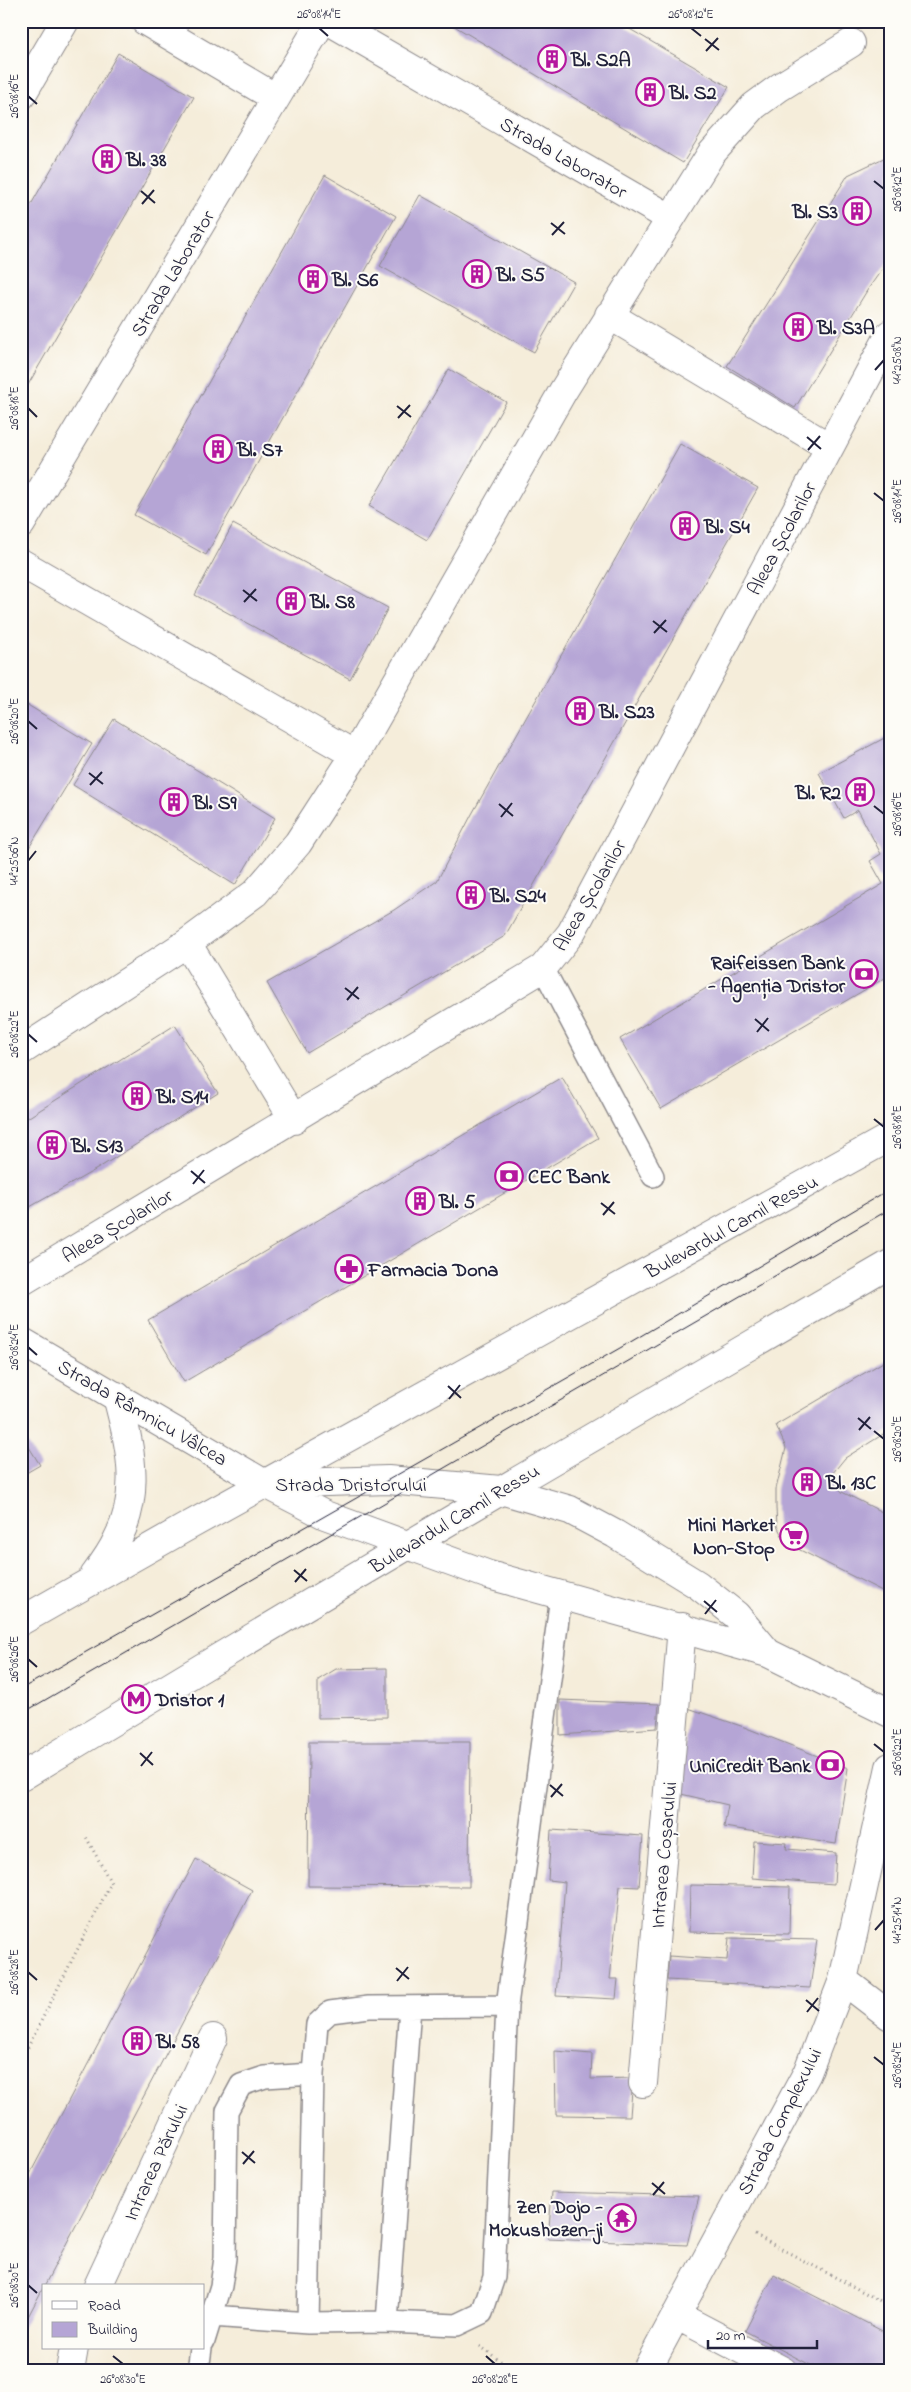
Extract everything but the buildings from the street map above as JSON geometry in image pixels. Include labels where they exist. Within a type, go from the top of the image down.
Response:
[{"type":"street","points":[[21,96],[65,21]]},
{"type":"street","points":[[145,21],[276,98]]},
{"type":"street","name":"Strada Laborator","points":[[21,524],[322,21]]},
{"type":"street","name":"Strada Laborator","points":[[330,21],[670,218]]},
{"type":"street","points":[[21,1051],[187,944],[255,893],[298,843],[355,755],[609,315],[711,154],[754,106],[780,87],[851,43]]},
{"type":"street","points":[[609,315],[829,447]]},
{"type":"street","name":"Aleea Școlarilor","points":[[21,1282],[294,1120],[544,968],[571,933],[890,334]]},
{"type":"street","points":[[21,563],[355,755]]},
{"type":"street","points":[[187,944],[294,1120]]},
{"type":"street","name":"Bulevardul Camil Ressu","points":[[21,1621],[890,1137]]},
{"type":"street","name":"Bulevardul Camil Ressu","points":[[21,1777],[407,1545],[890,1264]]},
{"type":"street","name":"Strada Râmnicu Vâlcea","points":[[21,1341],[265,1484]]},
{"type":"street","points":[[92,1580],[117,1540],[128,1512],[133,1486],[129,1441],[117,1396]]},
{"type":"street","name":"Strada Dristorului","points":[[265,1484],[388,1480],[501,1490],[570,1510],[615,1534],[713,1597],[736,1615],[768,1653]]},
{"type":"street","name":"Strada Dristorului","points":[[265,1484],[325,1515],[489,1575],[561,1596],[682,1627],[768,1653],[890,1713]]},
{"type":"street","name":"Intrarea Coșarului","points":[[643,2083],[682,1627]]},
{"type":"street","name":"Strada Complexului","points":[[646,2371],[807,2074],[843,1980],[890,1767]]},
{"type":"street","points":[[843,1980],[890,2016]]},
{"type":"street","name":"Intrarea Părului","points":[[99,2284],[213,2038]]},
{"type":"street","points":[[676,2315],[782,2371]]},
{"type":"street","points":[[70,2371],[74,2350]]},
{"type":"lane","points":[[544,968],[653,1176]]},
{"type":"lane","points":[[212,2316],[308,2323],[388,2322],[457,2326],[482,2313],[494,2277],[507,2006],[561,1596]]},
{"type":"lane","points":[[308,2323],[313,2074],[317,2024],[330,2012],[369,2007],[507,2006]]},
{"type":"lane","points":[[388,2322],[410,2007]]},
{"type":"lane","points":[[205,2338],[221,2286],[225,2258],[227,2111],[241,2085],[265,2077],[313,2074]]},
{"type":"lane","points":[[198,2371],[201,2350]]},
{"type":"path","points":[[21,2061],[111,1882],[85,1835]]},
{"type":"path","points":[[727,2220],[890,2306]]},
{"type":"path","points":[[457,2326],[496,2360],[514,2371]]},
{"type":"tram line","points":[[21,1689],[627,1344],[890,1189]]},
{"type":"tram line","points":[[21,1714],[890,1209]]},
{"type":"place","name":"Bl. S2A","points":[[552,59]]},
{"type":"place","name":"Bl. S2","points":[[650,92]]},
{"type":"place","name":"Bl. 38","points":[[107,159]]},
{"type":"place","name":"Bl. S3","points":[[857,211]]},
{"type":"place","name":"Bl. S5","points":[[477,274]]},
{"type":"place","name":"Bl. S6","points":[[313,279]]},
{"type":"place","name":"Bl. S3A","points":[[798,327]]},
{"type":"place","name":"Bl. S7","points":[[218,449]]},
{"type":"place","name":"Bl. S4","points":[[685,526]]},
{"type":"place","name":"Bl. S8","points":[[291,601]]},
{"type":"place","name":"Bl. S23","points":[[580,711]]},
{"type":"place","name":"Bl. R2","points":[[860,792]]},
{"type":"place","name":"Bl. S9","points":[[174,802]]},
{"type":"place","name":"Bl. S24","points":[[471,895]]},
{"type":"place","name":"Raifeissen Bank - Agenția Dristor","points":[[864,974]]},
{"type":"place","name":"Bl. S14","points":[[137,1096]]},
{"type":"place","name":"Bl. S13","points":[[52,1145]]},
{"type":"place","name":"CEC Bank","points":[[509,1176]]},
{"type":"place","name":"Bl. 5","points":[[420,1201]]},
{"type":"place","name":"Farmacia Dona","points":[[349,1269]]},
{"type":"place","name":"Bl. 13C","points":[[807,1482]]},
{"type":"place","name":"Mini Market Non-Stop","points":[[794,1536]]},
{"type":"place","name":"Dristor 1","points":[[136,1699]]},
{"type":"place","name":"UniCredit Bank","points":[[830,1765]]},
{"type":"place","name":"Bl. 58","points":[[137,2041]]},
{"type":"place","name":"Zen Dojo - Mokushozen-ji","points":[[622,2218]]}]
